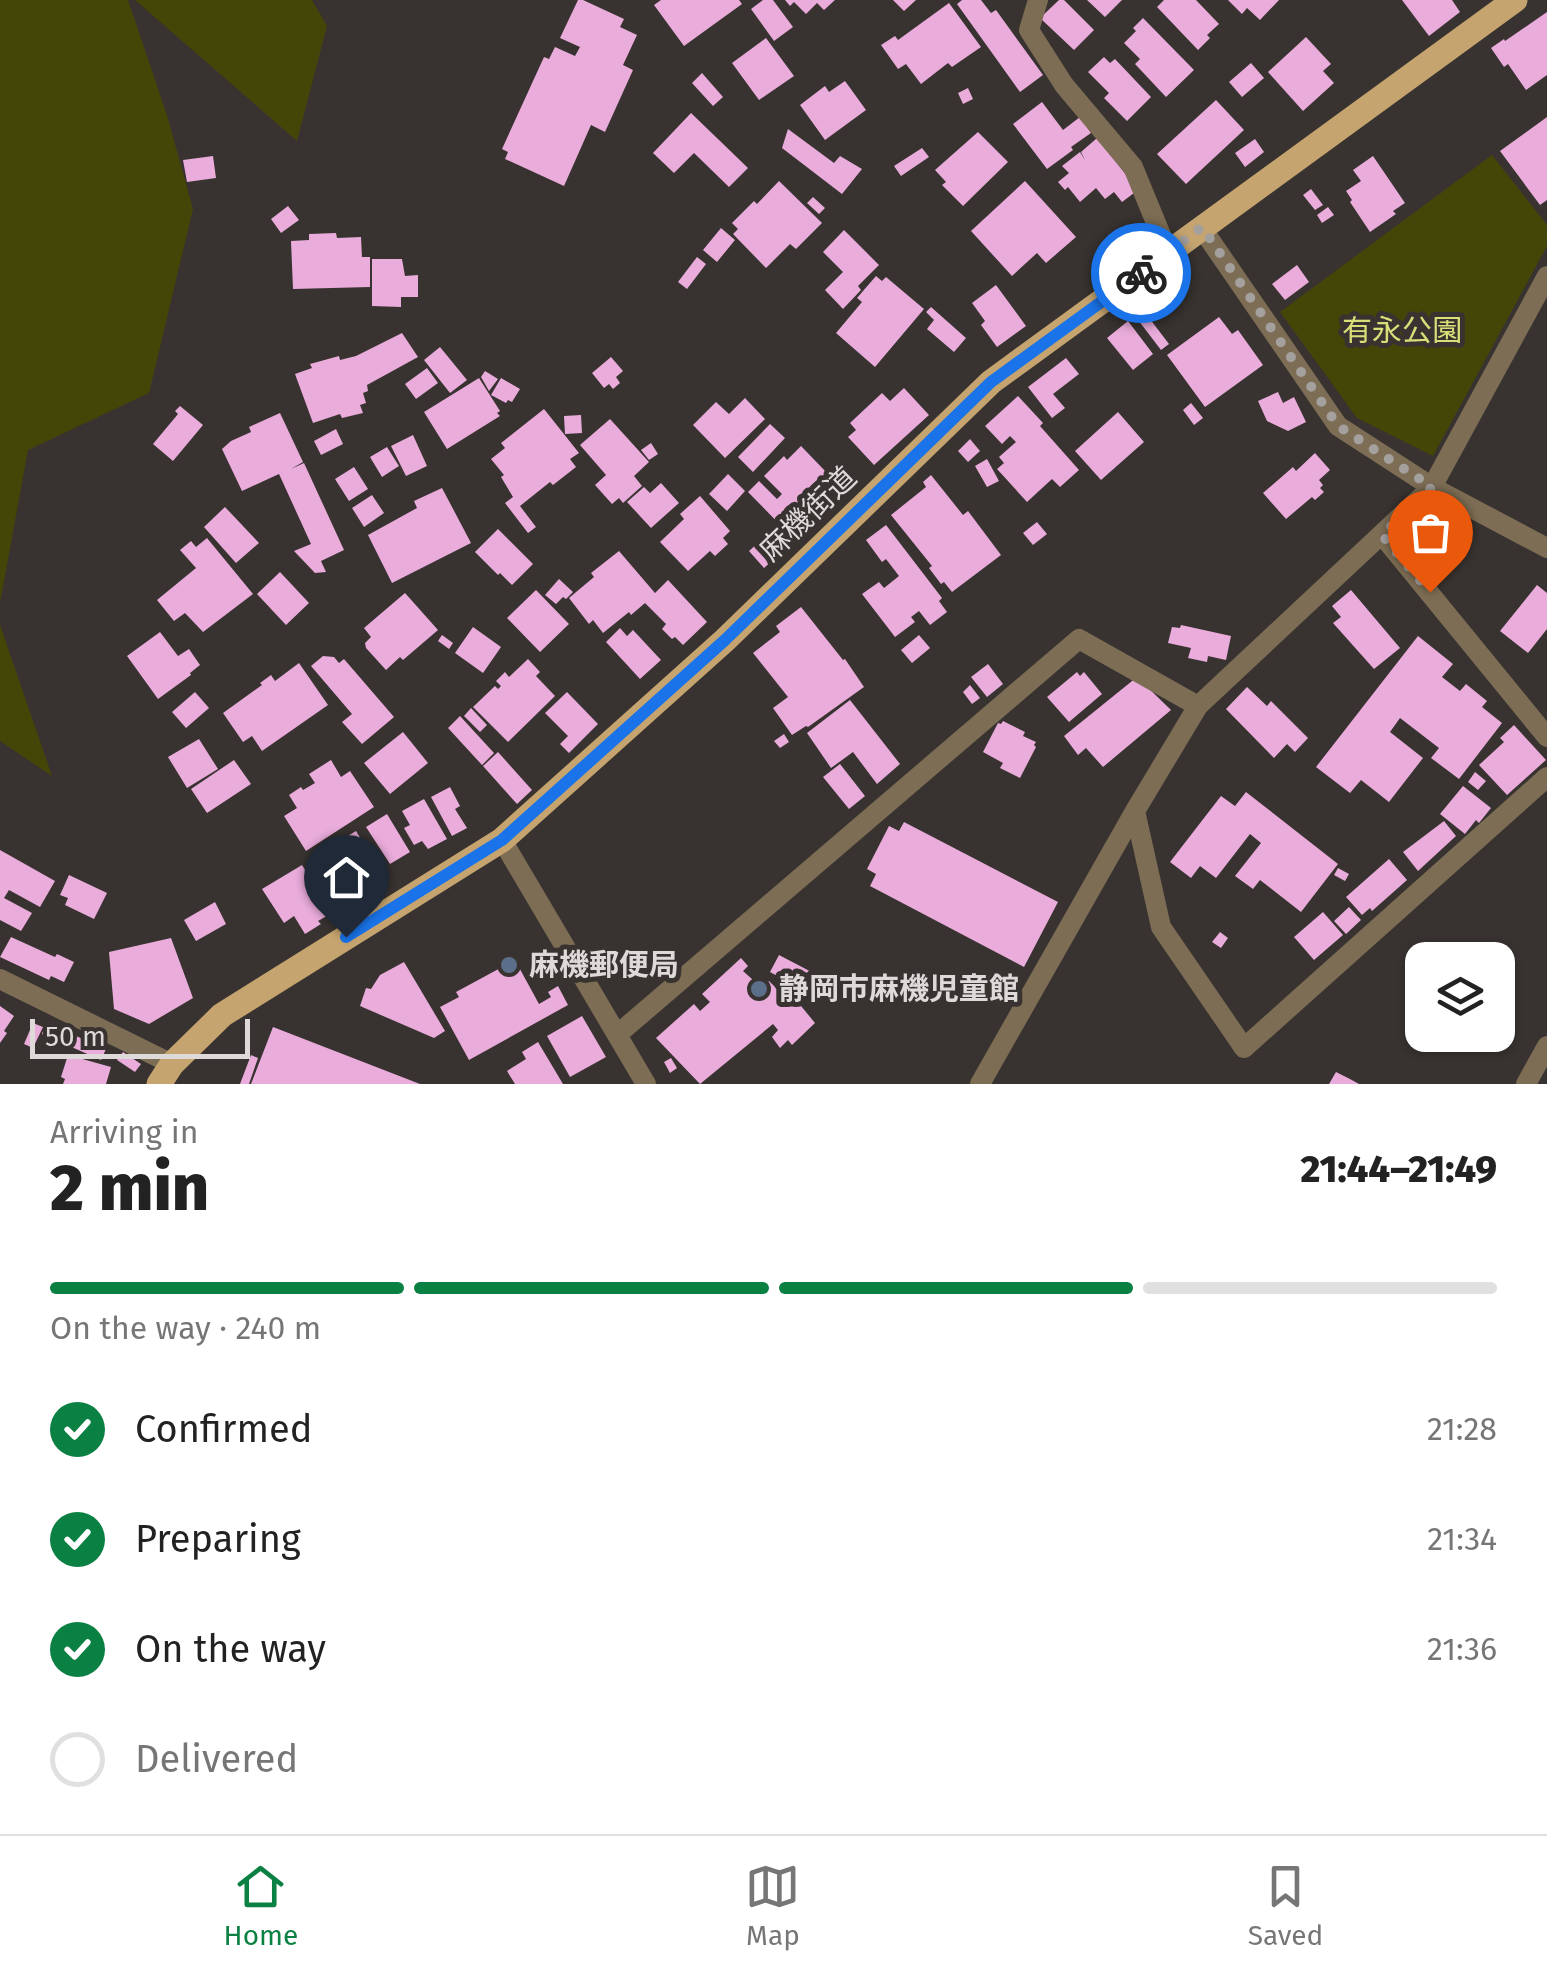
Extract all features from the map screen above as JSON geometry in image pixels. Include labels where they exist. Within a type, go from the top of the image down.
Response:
[{"type":"main road","name":"麻機街道","points":[[165,1074],[222,1014],[502,840],[725,640],[991,382],[1516,0]]},
{"type":"street","points":[[1038,0],[1029,30],[1064,84],[1133,167],[1168,252]]},
{"type":"street","points":[[1202,227],[1338,426],[1432,487],[1547,548]]},
{"type":"street","points":[[980,1084],[1198,706],[1432,487],[1547,276]]},
{"type":"street","points":[[1382,535],[1547,737]]},
{"type":"street","points":[[618,1034],[1080,638],[1198,706]]},
{"type":"street","points":[[1135,811],[1161,928],[1244,1048],[1547,777]]},
{"type":"street","points":[[502,840],[646,1084]]},
{"type":"street","points":[[0,978],[165,1074]]},
{"type":"street","points":[[1526,1084],[1547,1046]]},
{"type":"green space","points":[[0,0],[128,0],[167,115],[193,209],[149,393],[28,450],[0,603]]},
{"type":"green space","points":[[135,0],[312,0],[327,26],[297,141]]},
{"type":"green space","name":"有永公園","points":[[1492,155],[1547,225],[1547,246],[1433,456],[1357,418],[1280,312]]},
{"type":"green space","points":[[0,625],[52,776],[0,741]]},
{"type":"building","points":[[578,0],[624,19],[620,27],[637,35],[623,65],[633,70],[605,132],[591,125],[564,186],[505,159],[508,152],[502,149],[544,57],[549,59],[555,47],[575,56],[580,47],[560,38]]},
{"type":"building","points":[[661,0],[739,0],[742,4],[684,46],[654,5]]},
{"type":"building","points":[[763,0],[773,0],[793,27],[774,41],[751,9]]},
{"type":"building","points":[[785,0],[835,0],[824,10],[817,3],[806,14],[794,2],[790,6]]},
{"type":"building","points":[[893,0],[916,0],[904,11]]},
{"type":"building","points":[[962,0],[981,0],[991,13],[996,10],[1043,75],[1020,92],[957,4]]},
{"type":"building","points":[[1064,0],[1094,30],[1074,50],[1040,18]]},
{"type":"building","points":[[1087,0],[1122,0],[1105,17]]},
{"type":"building","points":[[1164,0],[1196,0],[1219,24],[1198,50],[1157,7]]},
{"type":"building","points":[[1228,0],[1279,0],[1260,20],[1247,8],[1242,14]]},
{"type":"building","points":[[1402,0],[1452,0],[1460,12],[1429,36]]},
{"type":"building","points":[[949,3],[981,47],[952,67],[948,63],[921,84],[906,64],[898,69],[881,45],[895,36],[898,40]]},
{"type":"building","points":[[1547,12],[1547,75],[1526,90],[1491,48]]},
{"type":"building","points":[[1143,18],[1194,70],[1166,97],[1135,64],[1140,59],[1124,43]]},
{"type":"building","points":[[1306,37],[1331,64],[1323,71],[1334,83],[1303,111],[1268,72]]},
{"type":"building","points":[[766,38],[794,76],[759,100],[732,63]]},
{"type":"building","points":[[1104,57],[1110,63],[1115,59],[1151,97],[1127,121],[1104,98],[1109,93],[1088,72]]},
{"type":"building","points":[[1251,63],[1264,78],[1242,97],[1229,82]]},
{"type":"building","points":[[702,73],[723,97],[713,106],[692,83]]},
{"type":"building","points":[[845,81],[866,110],[825,140],[800,105],[825,86],[829,92]]},
{"type":"building","points":[[968,88],[973,99],[963,104],[958,93]]},
{"type":"building","points":[[1216,100],[1244,130],[1186,184],[1157,154]]},
{"type":"building","points":[[1042,102],[1063,130],[1080,117],[1091,133],[1047,169],[1013,124]]},
{"type":"building","points":[[691,113],[748,168],[729,187],[694,153],[674,173],[653,153]]},
{"type":"building","points":[[1547,117],[1547,200],[1540,205],[1500,151]]},
{"type":"building","points":[[788,129],[834,163],[840,156],[862,169],[842,194],[782,148]]},
{"type":"building","points":[[978,132],[1008,162],[963,206],[942,185],[946,182],[935,170]]},
{"type":"building","points":[[1097,138],[1138,190],[1122,202],[1114,192],[1105,199],[1096,188],[1080,202],[1068,187],[1065,190],[1058,182],[1069,173],[1062,166],[1080,152],[1085,160],[1081,152]]},
{"type":"building","points":[[1255,139],[1264,152],[1245,167],[1235,153]]},
{"type":"building","points":[[922,148],[929,157],[901,176],[894,166]]},
{"type":"building","points":[[213,156],[216,178],[187,182],[183,160]]},
{"type":"building","points":[[1373,156],[1405,203],[1370,232],[1346,191],[1361,181],[1353,170]]},
{"type":"building","points":[[779,181],[822,223],[796,249],[790,244],[766,268],[733,234],[738,229],[732,223]]},
{"type":"building","points":[[1025,181],[1076,237],[1046,263],[1037,253],[1012,276],[971,231]]},
{"type":"building","points":[[1311,189],[1323,205],[1315,210],[1303,195]]},
{"type":"building","points":[[813,197],[825,208],[819,214],[807,203]]},
{"type":"building","points":[[288,206],[299,220],[281,233],[271,219]]},
{"type":"building","points":[[1328,207],[1334,215],[1322,223],[1317,215]]},
{"type":"building","points":[[721,228],[735,240],[717,262],[703,250]]},
{"type":"building","points":[[844,230],[879,265],[843,309],[825,290],[843,272],[823,252]]},
{"type":"building","points":[[336,233],[337,238],[361,237],[362,257],[370,257],[370,287],[293,289],[291,241],[309,240],[309,234]]},
{"type":"building","points":[[697,257],[706,264],[687,289],[678,282]]},
{"type":"building","points":[[372,259],[402,259],[405,276],[418,275],[418,297],[401,297],[401,307],[372,306]]},
{"type":"building","points":[[1297,265],[1309,282],[1285,300],[1272,284]]},
{"type":"building","points":[[876,276],[882,281],[886,277],[924,309],[875,367],[836,333],[862,302],[857,298]]},
{"type":"building","points":[[996,285],[1026,326],[997,347],[981,325],[985,321],[972,303]]},
{"type":"building","points":[[1140,306],[1169,344],[1161,350],[1132,312]]},
{"type":"building","points":[[931,307],[966,338],[954,352],[927,329],[934,320],[926,312]]},
{"type":"building","points":[[1219,317],[1232,334],[1238,330],[1263,365],[1205,407],[1167,355]]},
{"type":"building","points":[[1128,321],[1153,354],[1133,370],[1107,338]]},
{"type":"building","points":[[402,333],[418,357],[367,385],[368,391],[363,393],[366,403],[360,405],[363,413],[342,418],[340,414],[313,423],[295,374],[312,368],[310,364],[356,356]]},
{"type":"building","points":[[440,347],[467,380],[450,393],[424,360]]},
{"type":"building","points":[[611,357],[623,371],[616,377],[620,383],[613,389],[609,384],[604,388],[592,373]]},
{"type":"building","points":[[1066,358],[1079,374],[1053,394],[1065,408],[1052,418],[1028,387]]},
{"type":"building","points":[[427,368],[438,383],[416,399],[405,384]]},
{"type":"building","points":[[485,371],[498,379],[489,391],[481,377]]},
{"type":"building","points":[[479,378],[500,416],[447,449],[424,412]]},
{"type":"building","points":[[501,378],[520,389],[512,402],[491,395]]},
{"type":"building","points":[[904,388],[929,415],[874,465],[848,437],[856,430],[850,423],[882,393],[890,401]]},
{"type":"building","points":[[1278,392],[1283,403],[1294,397],[1306,422],[1288,431],[1267,421],[1258,401]]},
{"type":"building","points":[[1018,396],[1079,470],[1060,487],[1052,479],[1027,502],[997,469],[1004,463],[999,457],[1016,442],[1010,436],[1002,444],[985,426]]},
{"type":"building","points":[[745,398],[765,419],[725,458],[693,425],[716,402],[729,414]]},
{"type":"building","points":[[1191,403],[1203,418],[1194,425],[1183,410]]},
{"type":"building","points":[[180,406],[203,425],[173,461],[153,444],[178,414],[175,411]]},
{"type":"building","points":[[544,409],[579,453],[570,459],[576,467],[520,506],[536,527],[528,533],[505,503],[513,497],[501,477],[504,475],[491,459],[505,448],[501,443]]},
{"type":"building","points":[[1118,412],[1144,442],[1101,480],[1075,451]]},
{"type":"building","points":[[280,413],[303,462],[291,469],[304,463],[344,550],[321,561],[326,572],[315,573],[294,551],[311,544],[279,474],[242,491],[222,449],[251,432],[249,427]]},
{"type":"building","points":[[581,415],[582,433],[565,434],[564,416]]},
{"type":"building","points":[[610,419],[649,462],[634,476],[642,486],[623,503],[619,498],[612,504],[595,485],[606,475],[580,445]]},
{"type":"building","points":[[770,424],[785,438],[753,472],[738,457]]},
{"type":"building","points":[[336,429],[343,444],[321,455],[314,441]]},
{"type":"building","points":[[413,435],[427,466],[406,476],[391,446]]},
{"type":"building","points":[[970,439],[980,451],[968,462],[958,451]]},
{"type":"building","points":[[651,443],[658,454],[649,460],[641,450]]},
{"type":"building","points":[[801,446],[828,474],[793,508],[803,524],[791,536],[748,492],[759,481],[777,499],[782,494],[764,476]]},
{"type":"building","points":[[387,447],[399,466],[382,477],[370,457]]},
{"type":"building","points":[[1315,453],[1330,470],[1319,480],[1324,492],[1286,519],[1263,493]]},
{"type":"building","points":[[987,459],[999,481],[987,487],[975,466]]},
{"type":"building","points":[[354,467],[368,489],[349,501],[335,479]]},
{"type":"building","points":[[728,474],[745,491],[727,511],[709,494]]},
{"type":"building","points":[[931,475],[963,515],[968,511],[1001,555],[952,592],[944,582],[941,584],[929,568],[932,566],[891,515],[926,487],[923,482]]},
{"type":"building","points":[[661,483],[679,503],[651,528],[627,502],[644,487],[650,493]]},
{"type":"building","points":[[442,488],[471,543],[392,583],[368,535],[417,508],[414,501]]},
{"type":"building","points":[[372,495],[384,513],[364,527],[352,508]]},
{"type":"building","points":[[811,495],[826,510],[812,525],[796,509]]},
{"type":"building","points":[[700,496],[730,531],[723,538],[728,544],[715,556],[710,551],[688,571],[660,542],[684,519],[680,514]]},
{"type":"building","points":[[225,507],[259,543],[236,563],[204,527]]},
{"type":"building","points":[[1037,522],[1047,534],[1033,545],[1023,533]]},
{"type":"building","points":[[886,525],[942,598],[939,601],[947,612],[930,625],[919,611],[911,617],[915,622],[895,637],[862,594],[879,582],[884,588],[899,576],[886,559],[882,562],[866,540]]},
{"type":"building","points":[[498,529],[533,564],[512,585],[475,552]]},
{"type":"building","points":[[770,532],[785,549],[764,568],[749,551]]},
{"type":"building","points":[[207,538],[253,594],[203,632],[185,613],[174,621],[157,600],[196,568],[180,550],[191,541],[196,547]]},
{"type":"building","points":[[619,551],[655,593],[668,580],[707,622],[683,645],[662,629],[666,624],[645,603],[603,633],[593,620],[589,624],[569,598],[594,577],[591,573]]},
{"type":"building","points":[[280,572],[309,603],[286,625],[257,594]]},
{"type":"building","points":[[559,579],[573,592],[556,604],[545,595]]},
{"type":"building","points":[[1537,585],[1547,593],[1547,629],[1528,653],[1500,631]]},
{"type":"building","points":[[536,590],[569,624],[540,652],[507,618]]},
{"type":"building","points":[[1351,590],[1400,648],[1374,669],[1333,623],[1341,617],[1332,606]]},
{"type":"building","points":[[405,593],[438,630],[386,670],[366,648],[371,637],[364,628]]},
{"type":"building","points":[[801,607],[864,687],[792,735],[773,708],[788,697],[753,653],[780,632],[776,626]]},
{"type":"building","points":[[1181,625],[1231,636],[1226,660],[1208,656],[1207,662],[1188,658],[1191,648],[1168,643],[1172,627]]},
{"type":"building","points":[[473,627],[501,647],[483,673],[455,653]]},
{"type":"building","points":[[620,628],[627,636],[633,630],[661,660],[640,679],[606,642]]},
{"type":"building","points":[[160,632],[178,656],[189,649],[200,665],[158,699],[127,656]]},
{"type":"building","points":[[442,635],[453,643],[449,649],[438,641]]},
{"type":"building","points":[[919,635],[930,648],[912,663],[901,650]]},
{"type":"building","points":[[1418,636],[1453,664],[1442,677],[1460,691],[1466,684],[1487,701],[1482,707],[1502,723],[1459,779],[1431,758],[1439,748],[1400,718],[1390,732],[1423,758],[1389,802],[1361,780],[1350,793],[1316,767]]},
{"type":"building","points":[[323,656],[334,657],[339,663],[344,659],[394,717],[362,744],[342,722],[352,714],[311,666]]},
{"type":"building","points":[[528,659],[540,672],[536,676],[555,696],[508,742],[473,707],[495,686],[501,686],[496,681],[505,672],[509,677]]},
{"type":"building","points":[[299,663],[328,705],[262,751],[252,736],[243,742],[223,713],[271,675],[275,681]]},
{"type":"building","points":[[988,664],[1003,684],[987,697],[971,677]]},
{"type":"building","points":[[1077,672],[1080,676],[1084,672],[1102,694],[1069,722],[1047,697]]},
{"type":"building","points":[[1137,677],[1171,710],[1103,767],[1086,748],[1078,755],[1064,736]]},
{"type":"building","points":[[970,685],[980,698],[972,704],[963,692]]},
{"type":"building","points":[[1247,687],[1267,706],[1271,701],[1308,738],[1295,752],[1287,744],[1274,758],[1226,709]]},
{"type":"building","points":[[195,692],[209,708],[186,728],[172,712]]},
{"type":"building","points":[[567,692],[598,724],[569,753],[560,744],[568,736],[545,713]]},
{"type":"building","points":[[850,700],[900,764],[877,784],[853,752],[831,768],[807,733]]},
{"type":"building","points":[[471,708],[487,725],[480,732],[464,716]]},
{"type":"building","points":[[460,716],[494,753],[482,765],[448,728]]},
{"type":"building","points":[[1003,721],[1036,742],[1020,778],[1000,768],[1003,763],[983,752],[998,723]]},
{"type":"building","points":[[1514,725],[1546,760],[1507,795],[1479,765],[1504,742],[1500,738]]},
{"type":"building","points":[[403,732],[428,763],[390,794],[364,763]]},
{"type":"building","points":[[784,734],[789,742],[780,748],[774,741]]},
{"type":"building","points":[[199,739],[218,769],[187,788],[168,757]]},
{"type":"building","points":[[498,752],[532,790],[517,804],[483,766]]},
{"type":"building","points":[[234,760],[251,784],[207,813],[191,789]]},
{"type":"building","points":[[331,760],[341,777],[350,771],[374,807],[306,851],[284,816],[297,808],[289,795],[315,783],[309,774]]},
{"type":"building","points":[[840,764],[865,796],[849,809],[823,777]]},
{"type":"building","points":[[1475,772],[1486,781],[1478,790],[1468,782]]},
{"type":"building","points":[[1463,786],[1491,808],[1465,834],[1440,814]]},
{"type":"building","points":[[450,787],[460,806],[455,809],[467,828],[452,836],[431,797]]},
{"type":"building","points":[[1246,792],[1338,864],[1301,912],[1260,880],[1253,889],[1235,876],[1261,843],[1250,834],[1216,878],[1200,866],[1191,878],[1170,862],[1221,796],[1235,806]]},
{"type":"building","points":[[424,799],[447,839],[428,849],[422,841],[414,845],[404,828],[410,825],[402,811]]},
{"type":"building","points":[[387,814],[410,852],[390,864],[366,827]]},
{"type":"building","points":[[1444,821],[1456,836],[1418,871],[1403,852]]},
{"type":"building","points":[[904,822],[1058,902],[1024,967],[870,886],[876,874],[867,869],[889,826],[899,831]]},
{"type":"building","points":[[356,831],[381,872],[348,892],[323,851]]},
{"type":"building","points":[[0,850],[55,881],[40,907],[9,890],[4,898],[32,913],[21,931],[0,920]]},
{"type":"building","points":[[1389,859],[1407,880],[1362,915],[1346,897]]},
{"type":"building","points":[[302,865],[332,913],[305,934],[294,916],[284,923],[262,889]]},
{"type":"building","points":[[1338,868],[1349,874],[1345,881],[1334,875]]},
{"type":"building","points":[[69,875],[107,893],[94,919],[65,905],[68,898],[60,895]]},
{"type":"building","points":[[215,902],[226,924],[196,941],[184,920]]},
{"type":"building","points":[[1349,907],[1361,920],[1346,934],[1334,921]]},
{"type":"building","points":[[1323,912],[1343,935],[1314,960],[1294,937]]},
{"type":"building","points":[[1220,932],[1228,938],[1221,948],[1212,942]]},
{"type":"building","points":[[11,937],[74,962],[64,982],[51,976],[49,980],[0,957]]},
{"type":"building","points":[[171,938],[193,998],[149,1024],[114,1009],[109,952]]},
{"type":"building","points":[[779,955],[823,978],[810,1003],[776,982],[779,977],[770,972]]},
{"type":"building","points":[[741,958],[748,966],[743,971],[762,988],[769,981],[788,1000],[792,995],[815,1023],[792,1045],[788,1040],[780,1048],[772,1037],[778,1030],[773,1024],[700,1084],[656,1038],[694,1004],[700,1011],[710,1002],[702,994]]},
{"type":"building","points":[[515,960],[539,1004],[551,997],[548,992],[558,986],[568,1005],[469,1060],[440,1007],[459,997],[456,992]]},
{"type":"building","points":[[404,962],[445,1031],[434,1038],[360,1006],[366,988],[371,989],[380,975]]},
{"type":"building","points":[[0,1006],[14,1016],[0,1043]]},
{"type":"building","points":[[582,1016],[606,1057],[570,1077],[547,1036]]},
{"type":"building","points":[[33,1023],[43,1027],[33,1048],[24,1044]]},
{"type":"building","points":[[46,1023],[106,1049],[101,1060],[42,1034]]},
{"type":"building","points":[[273,1027],[420,1084],[251,1084]]},
{"type":"building","points":[[538,1042],[563,1084],[515,1084],[507,1071],[526,1059],[522,1052]]},
{"type":"building","points":[[123,1052],[141,1064],[135,1072],[117,1060]]},
{"type":"building","points":[[68,1055],[111,1067],[106,1084],[63,1084],[65,1079],[61,1077]]},
{"type":"building","points":[[251,1055],[258,1058],[249,1084],[240,1084]]},
{"type":"building","points":[[671,1058],[677,1068],[670,1073],[664,1062]]},
{"type":"building","points":[[1336,1072],[1350,1079],[1359,1084],[1329,1084]]},
{"type":"way so far","points":[[1141,273],[1202,227],[1338,426],[1432,487],[1382,535],[1430,592]]},
{"type":"place","name":"麻機郵便局","points":[[509,965]]},
{"type":"place","name":"静岡市麻機児童館","points":[[759,989]]},
{"type":"route","points":[[346,937],[502,840],[725,640],[991,382],[1141,273]]}]
